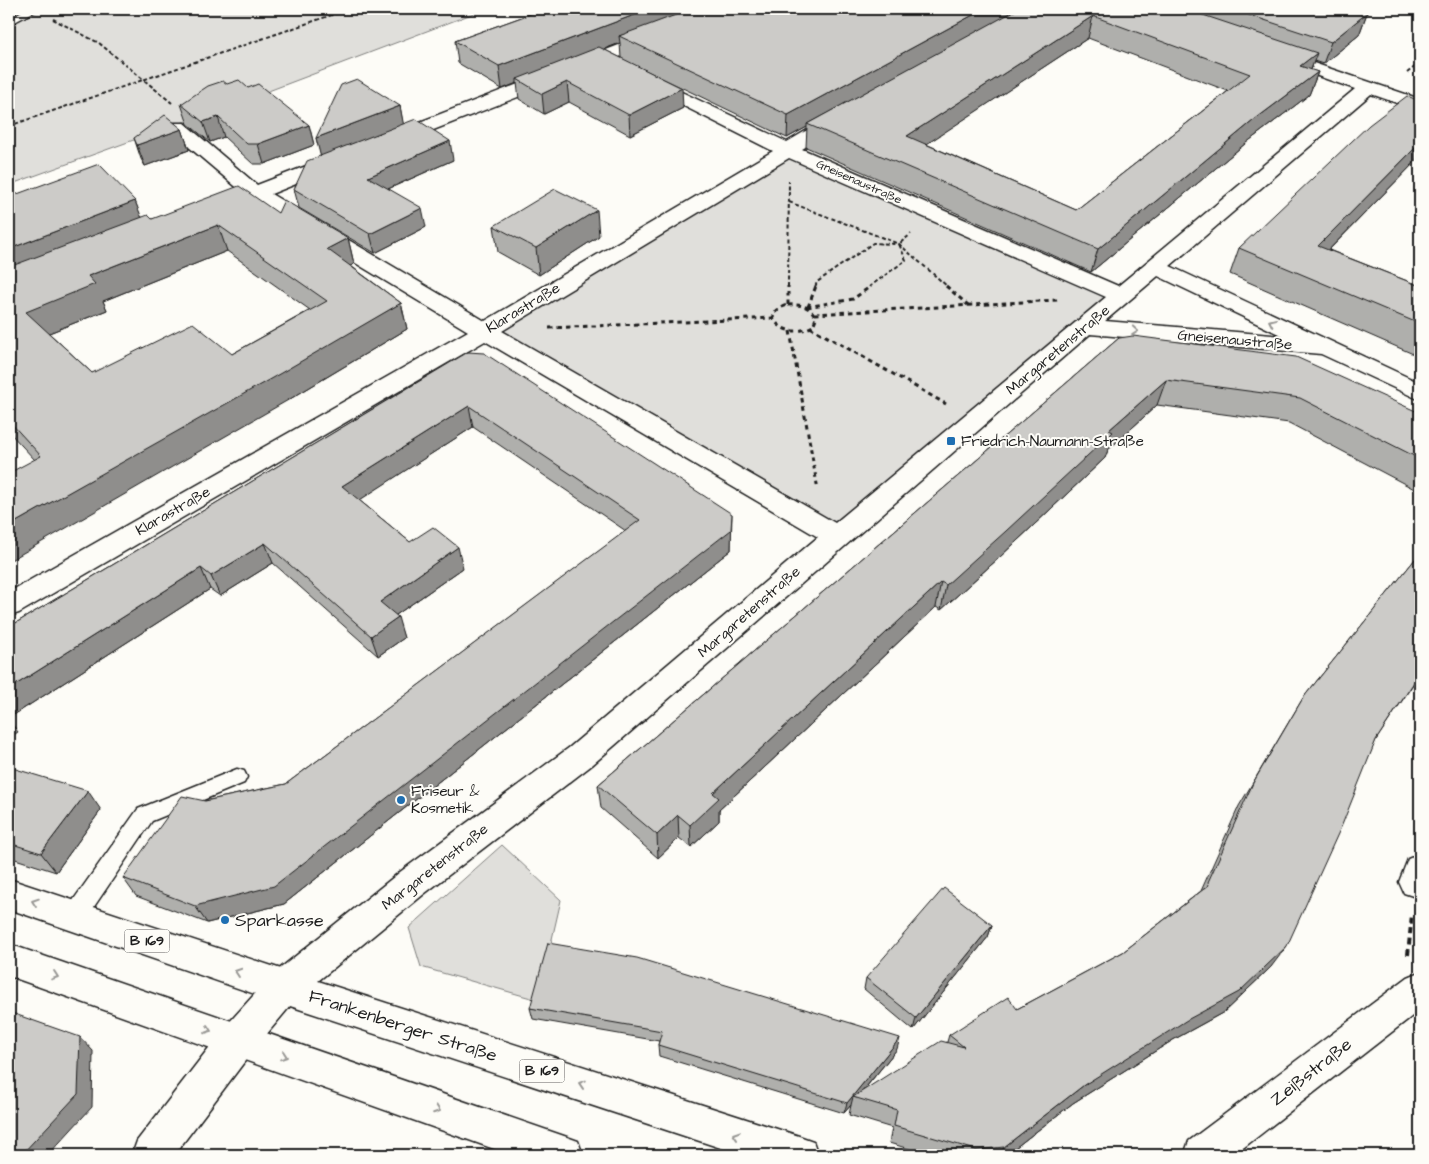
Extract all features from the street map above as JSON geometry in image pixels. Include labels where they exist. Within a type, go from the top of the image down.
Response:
[{"type":"street","points":[[378,145],[719,10]]},
{"type":"street","points":[[1257,49],[1420,106]]},
{"type":"street","name":"Gneisenaustraße","points":[[601,58],[785,149],[1122,296]]},
{"type":"street","name":"Margaretenstraße","points":[[151,1155],[238,1040],[284,987],[412,883],[581,756],[837,536],[1368,87]]},
{"type":"street","name":"Klarastraße","points":[[9,605],[485,331],[785,149],[854,111]]},
{"type":"street","points":[[177,127],[255,192],[485,331],[837,536]]},
{"type":"street","points":[[228,203],[350,156]]},
{"type":"street","name":"Gneisenaustraße","points":[[1155,267],[1420,392]]},
{"type":"street","name":"Gneisenaustraße","points":[[1086,327],[1325,347]]},
{"type":"street","name":"Frankenberger Straße","points":[[9,894],[284,987],[799,1155]]},
{"type":"street","points":[[9,960],[564,1155]]},
{"type":"street","name":"Zeißstraße","points":[[1203,1155],[1412,994]]},
{"type":"lane","points":[[9,22],[34,9]]},
{"type":"lane","points":[[75,916],[145,816],[237,778]]},
{"type":"path","points":[[34,9],[99,43],[195,122],[177,127]]},
{"type":"path","points":[[9,126],[349,9]]},
{"type":"path","points":[[785,149],[790,170],[788,305]]},
{"type":"path","points":[[789,202],[899,244],[969,305]]},
{"type":"path","points":[[807,307],[817,282],[873,243],[899,244],[935,215]]},
{"type":"path","points":[[773,318],[777,310],[788,305],[807,307],[853,299],[906,260],[899,244]]},
{"type":"path","points":[[815,314],[1063,300]]},
{"type":"path","points":[[773,318],[778,326],[790,331],[803,330],[816,322],[815,314],[807,307]]},
{"type":"path","points":[[545,328],[773,318]]},
{"type":"path","points":[[810,327],[949,405]]},
{"type":"path","points":[[790,331],[818,494],[837,524],[837,536]]},
{"type":"path","points":[[1412,994],[1418,875]]},
{"type":"shaded area","points":[[9,9],[485,9],[250,98],[9,185]]},
{"type":"shaded area","points":[[786,154],[1110,297],[837,524],[496,330]]},
{"type":"shaded area","points":[[502,845],[561,900],[538,1000],[421,967],[409,928]]},
{"type":"building","points":[[544,9],[650,9],[499,66],[455,41]]},
{"type":"building","points":[[692,9],[984,9],[788,115],[619,36]]},
{"type":"building","points":[[1018,9],[1185,9],[1317,53],[1300,66],[1318,72],[1254,120],[1098,249],[807,124]],"holes":[[[1093,16],[1250,74],[1076,210],[907,136]]]},
{"type":"building","points":[[1231,9],[1355,9],[1367,13],[1331,42]]},
{"type":"building","points":[[599,47],[682,88],[629,115],[567,82],[542,94],[517,79]]},
{"type":"building","points":[[357,79],[400,106],[316,138],[341,85]]},
{"type":"building","points":[[239,80],[248,88],[258,84],[309,125],[258,144],[247,144],[218,117],[203,122],[181,104],[208,86],[223,81],[227,84]]},
{"type":"building","points":[[1407,96],[1420,101],[1420,143],[1318,246],[1420,286],[1420,324],[1239,248],[1369,125]]},
{"type":"building","points":[[165,115],[182,129],[137,145],[134,138]]},
{"type":"building","points":[[416,119],[450,141],[368,177],[422,208],[370,234],[294,189],[307,161]]},
{"type":"building","points":[[99,164],[135,201],[9,249],[9,197]]},
{"type":"building","points":[[239,186],[278,213],[284,200],[348,238],[327,249],[401,303],[281,373],[9,526],[9,473],[41,456],[9,421],[9,267],[148,215],[152,219]],"holes":[[[218,225],[327,301],[232,354],[193,323],[92,373],[26,312],[95,284],[88,276]]]},
{"type":"building","points":[[555,189],[597,210],[536,248],[494,226]]},
{"type":"building","points":[[1133,336],[1296,357],[1420,413],[1420,459],[1300,398],[1166,380],[1109,430],[1113,432],[1006,531],[946,585],[941,582],[713,793],[719,798],[690,825],[678,815],[657,835],[598,785],[1119,338]]},
{"type":"building","points":[[468,352],[484,353],[732,514],[731,530],[274,886],[195,906],[123,878],[182,796],[205,801],[286,784],[640,520],[469,406],[342,486],[410,542],[433,527],[458,547],[380,602],[398,617],[371,636],[265,543],[211,576],[201,568],[9,689],[9,627]]},
{"type":"building","points":[[1420,553],[1420,673],[1376,740],[1342,825],[1287,946],[1239,992],[1187,1020],[1084,1085],[1004,1147],[976,1150],[894,1126],[897,1110],[853,1097],[941,1041],[964,1047],[949,1035],[1008,997],[1017,1009],[1123,952],[1209,885],[1208,882],[1253,783],[1303,698]]},
{"type":"building","points":[[9,767],[88,791],[41,853],[9,843]]},
{"type":"building","points":[[944,888],[992,925],[916,1018],[866,978]]},
{"type":"building","points":[[548,943],[637,958],[900,1038],[847,1103],[658,1045],[662,1031],[530,1008]]},
{"type":"building","points":[[9,1012],[80,1037],[78,1094],[21,1155],[9,1155]]},
{"type":"place","name":"Friedrich-Naumann-Straße","points":[[951,441]]},
{"type":"place","name":"Friseur & Kosmetik","points":[[401,800]]},
{"type":"place","name":"Sparkasse","points":[[225,920]]}]
